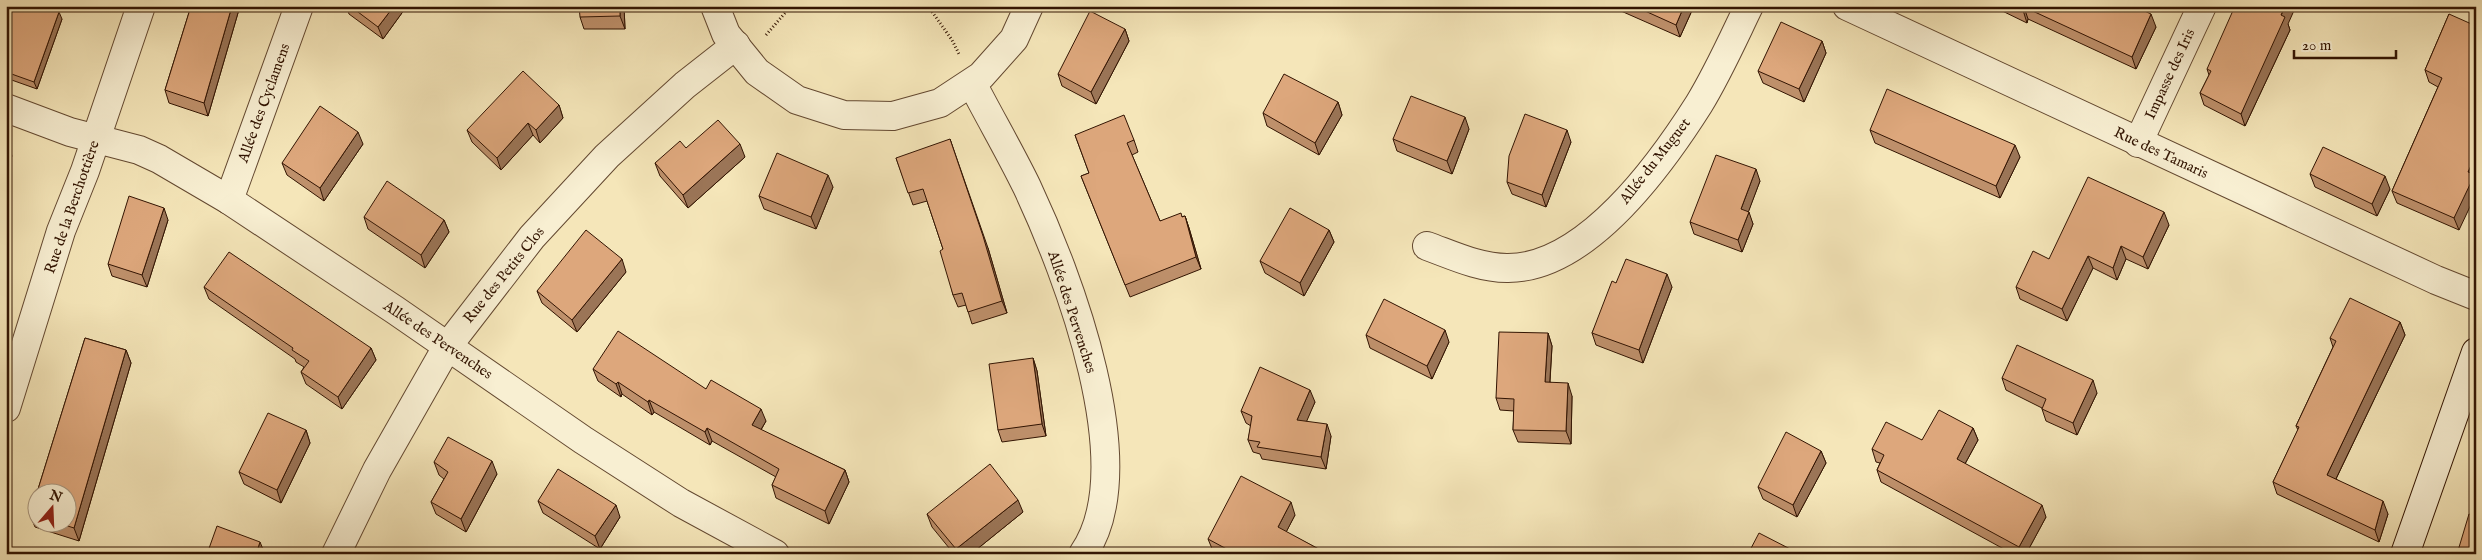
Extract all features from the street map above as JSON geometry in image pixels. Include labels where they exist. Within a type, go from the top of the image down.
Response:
[{"type":"street","name":"Rue de la Berchottière","points":[[6,408],[61,230],[141,6]]},
{"type":"street","name":"Allée des Cyclamens","points":[[229,200],[299,6]]},
{"type":"street","points":[[715,6],[726,34],[757,72],[797,100],[844,115],[893,116],[940,103],[972,83],[1014,39],[1029,6]]},
{"type":"street","name":"Allée du Muguet","points":[[1427,246],[1470,262],[1507,268],[1537,264],[1568,250],[1604,222],[1640,185],[1667,150],[1699,104],[1749,6]]},
{"type":"street","name":"Rue des Tamaris","points":[[1847,6],[2138,143],[2436,280],[2476,296]]},
{"type":"street","name":"Impasse des Iris","points":[[2138,143],[2202,6]]},
{"type":"street","name":"Rue des Petits Clos","points":[[336,554],[377,470],[447,347],[532,237],[607,156],[685,85],[736,45]]},
{"type":"street","name":"Allée des Pervenches","points":[[972,83],[1027,188],[1065,280],[1090,358],[1101,421],[1106,472],[1102,511],[1083,554]]},
{"type":"street","name":"Allée des Pervenches","points":[[6,108],[70,132],[140,150],[159,158],[229,200],[583,440],[681,502],[775,554]]},
{"type":"street","points":[[2405,554],[2476,352]]},
{"type":"street","points":[[1102,511],[1106,554]]},
{"type":"path","points":[[928,6],[952,40],[972,83]]},
{"type":"building","points":[[12,6],[42,6],[59,12],[34,82],[6,72],[6,23]]},
{"type":"building","points":[[191,6],[232,6],[204,103],[165,90]]},
{"type":"building","points":[[350,6],[394,6],[378,27]]},
{"type":"building","points":[[579,6],[620,6],[620,16],[580,17]]},
{"type":"building","points":[[1634,6],[1684,6],[1676,25]]},
{"type":"building","points":[[2014,6],[2134,6],[2151,14],[2132,57],[2024,7],[2023,10]]},
{"type":"building","points":[[2235,6],[2285,6],[2281,15],[2285,17],[2241,114],[2200,93],[2211,71],[2207,69]]},
{"type":"building","points":[[1090,11],[1125,29],[1091,92],[1058,74]]},
{"type":"building","points":[[2449,14],[2476,26],[2476,103],[2473,110],[2476,111],[2476,155],[2468,172],[2475,174],[2454,218],[2392,191],[2442,78],[2425,70]]},
{"type":"building","points":[[1781,22],[1822,41],[1799,89],[1758,71]]},
{"type":"building","points":[[523,71],[559,105],[536,130],[528,123],[497,158],[467,130]]},
{"type":"building","points":[[1284,74],[1338,102],[1315,143],[1263,113]]},
{"type":"building","points":[[1887,89],[2015,145],[1996,186],[1870,130]]},
{"type":"building","points":[[1411,96],[1465,117],[1447,161],[1393,139]]},
{"type":"building","points":[[320,106],[358,132],[320,188],[282,163]]},
{"type":"building","points":[[1525,114],[1567,130],[1542,195],[1507,182],[1509,156]]},
{"type":"building","points":[[1124,115],[1134,140],[1127,143],[1160,221],[1181,213],[1182,217],[1185,216],[1196,257],[1125,285],[1081,176],[1089,173],[1075,135]]},
{"type":"building","points":[[718,120],[740,144],[683,195],[655,163],[680,141],[686,148]]},
{"type":"building","points":[[950,139],[983,236],[1002,301],[968,312],[962,293],[953,295],[940,251],[943,249],[923,189],[908,193],[896,158]]},
{"type":"building","points":[[2323,147],[2385,176],[2372,204],[2310,174]]},
{"type":"building","points":[[6,148],[10,149],[6,159]]},
{"type":"building","points":[[777,153],[828,175],[811,217],[759,196]]},
{"type":"building","points":[[1716,155],[1756,169],[1741,209],[1749,212],[1738,240],[1690,222]]},
{"type":"building","points":[[2088,177],[2164,212],[2143,257],[2121,246],[2113,268],[2088,256],[2062,309],[2016,287],[2033,251],[2049,259]]},
{"type":"building","points":[[387,181],[444,220],[421,255],[364,217]]},
{"type":"building","points":[[129,196],[164,208],[142,275],[108,264]]},
{"type":"building","points":[[1290,208],[1329,230],[1300,283],[1260,261]]},
{"type":"building","points":[[586,230],[622,259],[572,320],[537,291]]},
{"type":"building","points":[[229,252],[371,348],[338,397],[301,372],[309,361],[204,287]]},
{"type":"building","points":[[1626,259],[1667,274],[1639,350],[1592,333],[1612,281],[1616,283]]},
{"type":"building","points":[[2350,298],[2400,322],[2327,475],[2383,501],[2375,530],[2273,482],[2299,427],[2296,426],[2336,341],[2330,338]]},
{"type":"building","points":[[1384,299],[1445,330],[1427,366],[1366,335]]},
{"type":"building","points":[[618,331],[706,389],[711,380],[761,409],[752,425],[845,470],[825,511],[772,485],[779,469],[707,428],[705,432],[649,400],[648,402],[618,382],[616,384],[593,369]]},
{"type":"building","points":[[1499,332],[1548,333],[1545,382],[1568,383],[1566,431],[1513,430],[1514,399],[1496,398]]},
{"type":"building","points":[[85,338],[126,350],[78,514],[78,482],[40,482]]},
{"type":"building","points":[[2017,345],[2093,380],[2073,423],[2042,409],[2046,399],[2002,378]]},
{"type":"building","points":[[1033,358],[1042,424],[998,430],[989,364]]},
{"type":"building","points":[[1260,367],[1310,390],[1297,420],[1327,424],[1321,457],[1257,447],[1260,442],[1248,440],[1252,416],[1241,411]]},
{"type":"building","points":[[1939,410],[1973,428],[1957,459],[2042,505],[2019,547],[1877,470],[1884,455],[1872,449],[1886,422],[1922,440]]},
{"type":"building","points":[[268,413],[306,430],[277,490],[239,472]]},
{"type":"building","points":[[1786,432],[1821,451],[1793,505],[1758,487]]},
{"type":"building","points":[[448,437],[492,461],[461,519],[431,502],[448,472],[434,462]]},
{"type":"building","points":[[990,464],[1018,500],[956,549],[927,514]]},
{"type":"building","points":[[558,469],[616,505],[595,536],[538,501]]},
{"type":"building","points":[[1241,476],[1291,502],[1278,527],[1328,554],[1236,554],[1208,539]]},
{"type":"building","points":[[2469,514],[2476,516],[2476,554],[2457,554]]},
{"type":"building","points":[[217,526],[260,542],[256,554],[207,554]]},
{"type":"building","points":[[1759,533],[1794,551],[1793,554],[1748,554]]}]
